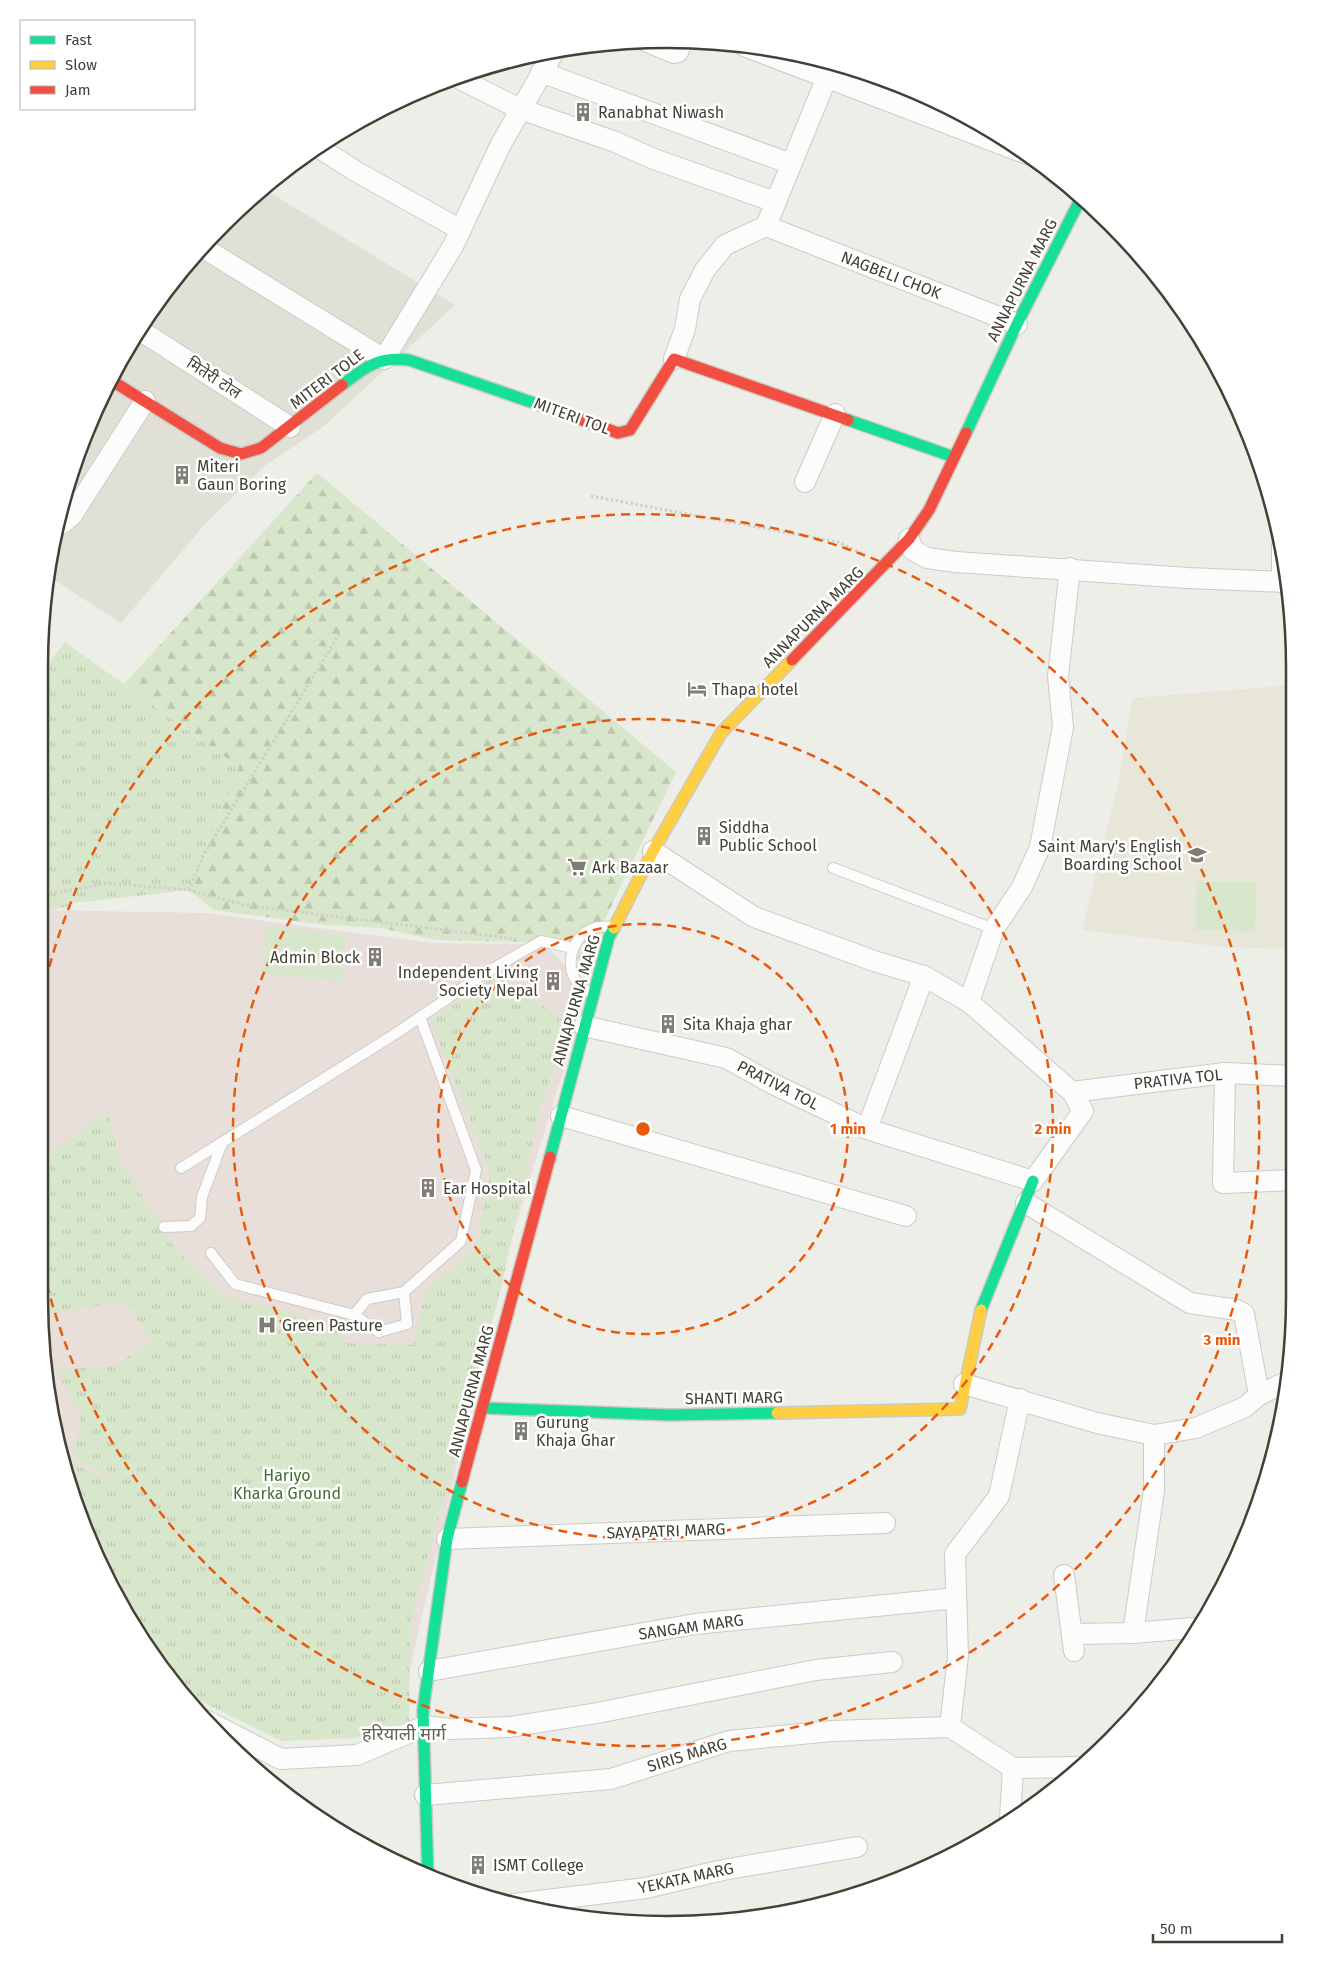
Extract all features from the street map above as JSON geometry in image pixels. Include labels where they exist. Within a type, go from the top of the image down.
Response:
[{"type":"main road","name":"ANNAPURNA MARG","points":[[428,1868],[425,1726],[423,1710],[447,1538],[584,1026],[610,937],[653,851],[721,733],[886,565],[909,539],[928,510],[1017,324],[1078,204]]},
{"type":"main road","name":"MITERI TOL","points":[[384,358],[416,361],[618,433],[630,430],[634,426],[674,359]]},
{"type":"main road","name":"MITERI TOLE","points":[[145,401],[220,448],[241,454],[261,448],[368,365],[384,358]]},
{"type":"main road","points":[[674,359],[954,456]]},
{"type":"main road","points":[[116,383],[145,401]]},
{"type":"main road","points":[[964,1384],[979,1316],[1034,1182]]},
{"type":"main road","name":"SHANTI MARG","points":[[483,1408],[670,1415],[960,1409],[964,1384]]},
{"type":"street","points":[[662,48],[674,53],[678,52],[680,48]]},
{"type":"street","points":[[773,57],[945,116],[978,131]]},
{"type":"street","points":[[384,358],[461,230],[501,144],[549,59]]},
{"type":"street","points":[[541,72],[791,164]]},
{"type":"street","points":[[674,359],[685,329],[690,299],[705,270],[725,245],[766,226],[827,77]]},
{"type":"street","points":[[465,81],[520,109],[613,141],[654,160],[775,202]]},
{"type":"street","points":[[324,151],[357,172],[461,230]]},
{"type":"street","name":"NAGBELI CHOK","points":[[766,226],[1017,324]]},
{"type":"street","name":"MITERI TOL","points":[[208,251],[384,358]]},
{"type":"street","name":"मितेरी टोल","points":[[145,334],[290,427]]},
{"type":"street","points":[[65,520],[72,515],[145,401]]},
{"type":"street","points":[[805,482],[835,414]]},
{"type":"street","points":[[909,539],[913,550],[927,558],[956,562],[1070,568],[1188,578],[1279,582]]},
{"type":"street","points":[[969,1002],[994,929],[1022,887],[1040,847],[1063,727],[1058,676],[1070,568]]},
{"type":"street","points":[[653,851],[754,917],[874,961],[924,976],[969,1002],[1072,1092],[1083,1111],[1034,1182]]},
{"type":"street","points":[[868,1129],[924,976]]},
{"type":"street","name":"PRATIVA TOL","points":[[584,1026],[726,1058],[773,1084],[868,1129],[1034,1182]]},
{"type":"street","points":[[1225,1073],[1223,1182],[1286,1180]]},
{"type":"street","name":"PRATIVA TOL","points":[[1072,1092],[1225,1073],[1286,1076]]},
{"type":"street","points":[[561,1116],[906,1216]]},
{"type":"street","points":[[1026,1203],[1190,1303],[1236,1310],[1244,1314],[1259,1395]]},
{"type":"street","points":[[964,1384],[1097,1423],[1154,1435],[1196,1428],[1245,1408],[1259,1395],[1279,1385]]},
{"type":"street","points":[[1020,1399],[999,1496],[955,1554],[958,1656],[950,1727],[1013,1768],[1070,1767]]},
{"type":"street","points":[[1133,1633],[1154,1490],[1154,1435]]},
{"type":"street","name":"SAYAPATRI MARG","points":[[447,1538],[885,1522]]},
{"type":"street","points":[[1064,1575],[1073,1642],[1133,1633],[1189,1628]]},
{"type":"street","name":"SANGAM MARG","points":[[429,1671],[695,1624],[956,1598]]},
{"type":"street","points":[[224,1729],[282,1759],[357,1756],[425,1726],[450,1729],[510,1727],[596,1713],[816,1670],[892,1662]]},
{"type":"street","name":"SIRIS MARG","points":[[425,1795],[611,1778],[728,1741],[832,1730],[950,1727]]},
{"type":"street","points":[[1010,1812],[1013,1768]]},
{"type":"street","name":"YEKATA MARG","points":[[533,1902],[646,1888],[723,1870],[857,1847]]},
{"type":"lane","points":[[833,868],[994,929]]},
{"type":"lane","points":[[594,994],[582,987],[572,973],[570,956],[572,948],[577,940],[590,930],[599,927],[614,928]]},
{"type":"lane","points":[[181,1168],[420,1017],[482,975],[541,941],[572,948]]},
{"type":"lane","points":[[354,1315],[367,1299],[404,1292],[461,1241],[476,1170],[420,1017]]},
{"type":"lane","points":[[164,1227],[191,1226],[200,1218],[202,1198],[222,1143]]},
{"type":"lane","points":[[211,1253],[235,1284],[354,1315],[380,1332],[407,1324],[404,1292]]},
{"type":"path","points":[[591,496],[838,542],[886,565]]},
{"type":"path","points":[[189,890],[204,856],[340,633]]},
{"type":"path","points":[[48,894],[108,883],[189,890],[244,905],[509,939],[541,941]]},
{"type":"shaded area","points":[[269,192],[455,305],[324,426],[266,465],[207,522],[121,623],[54,580],[59,546],[80,468],[111,393],[130,357],[152,323],[201,258],[258,201]]},
{"type":"shaded area","name":"Saint Mary's English Boarding School","points":[[1286,686],[1286,949],[1223,947],[1082,930],[1119,781],[1132,698]]},
{"type":"shaded area","name":"Green Pasture","points":[[48,910],[205,913],[433,943],[545,944],[588,991],[502,1270],[399,1716],[158,1650],[130,1607],[111,1571],[80,1496],[69,1458],[59,1418],[49,1338]]},
{"type":"green space","points":[[317,473],[676,772],[593,944],[436,940],[381,928],[325,925],[213,910],[189,890],[239,767],[124,684]]},
{"type":"green space","points":[[65,642],[239,767],[189,890],[74,903],[66,907],[48,911],[48,664]]},
{"type":"green space","points":[[1197,882],[1256,882],[1255,932],[1195,930]]},
{"type":"green space","points":[[267,926],[347,935],[341,982],[262,973]]},
{"type":"green space","points":[[600,934],[587,982],[581,975],[578,967],[578,954],[586,943]]},
{"type":"green space","name":"Hariyo Kharka Ground","points":[[496,975],[570,1024],[540,1107],[501,1289],[411,1619],[409,1721],[357,1738],[281,1741],[194,1698],[175,1674],[130,1607],[111,1571],[95,1534],[80,1496],[70,1463],[123,1485],[73,1457],[81,1416],[56,1369],[111,1367],[151,1343],[127,1301],[48,1313],[48,1155],[108,1110],[122,1164],[175,1248],[221,1295],[329,1322],[347,1343],[413,1345],[424,1291],[476,1248],[490,1171],[431,1021]]},
{"type":"traffic: fast","points":[[966,433],[1017,324],[1078,204]]},
{"type":"traffic: fast","points":[[342,385],[365,368],[381,361],[409,360],[563,413]]},
{"type":"traffic: fast","points":[[848,420],[954,457]]},
{"type":"traffic: fast","points":[[550,1157],[609,937],[614,928]]},
{"type":"traffic: fast","points":[[981,1310],[1033,1181]]},
{"type":"traffic: fast","points":[[483,1408],[670,1415],[777,1413]]},
{"type":"traffic: fast","points":[[428,1868],[423,1710],[447,1539],[462,1482]]},
{"type":"traffic: slow","points":[[614,928],[653,851],[721,733],[792,660]]},
{"type":"traffic: slow","points":[[777,1413],[960,1409],[981,1310]]},
{"type":"traffic: jam","points":[[563,413],[618,433],[630,430],[674,359],[848,420]]},
{"type":"traffic: jam","points":[[116,383],[220,448],[241,454],[261,448],[342,385]]},
{"type":"traffic: jam","points":[[792,660],[909,539],[929,510],[966,433]]},
{"type":"traffic: jam","points":[[462,1482],[550,1157]]},
{"type":"place","name":"Ranabhat Niwash","points":[[583,112]]},
{"type":"place","name":"Miteri Gaun Boring","points":[[182,475]]},
{"type":"place","name":"Thapa hotel","points":[[697,689]]},
{"type":"place","name":"Siddha Public School","points":[[704,836]]},
{"type":"place","name":"Saint Mary's English Boarding School","points":[[1197,855]]},
{"type":"place","name":"Ark Bazaar","points":[[577,867]]},
{"type":"place","name":"Admin Block","points":[[375,957]]},
{"type":"place","name":"Independent Living Society Nepal","points":[[553,981]]},
{"type":"place","name":"Sita Khaja ghar","points":[[668,1024]]},
{"type":"place","name":"Ear Hospital","points":[[428,1188]]},
{"type":"place","name":"Green Pasture","points":[[267,1325]]},
{"type":"place","name":"Gurung Khaja Ghar","points":[[521,1431]]},
{"type":"place","name":"ISMT College","points":[[478,1865]]},
{"type":"district","name":"हरियाली मार्ग","points":[[404,1734]]}]
